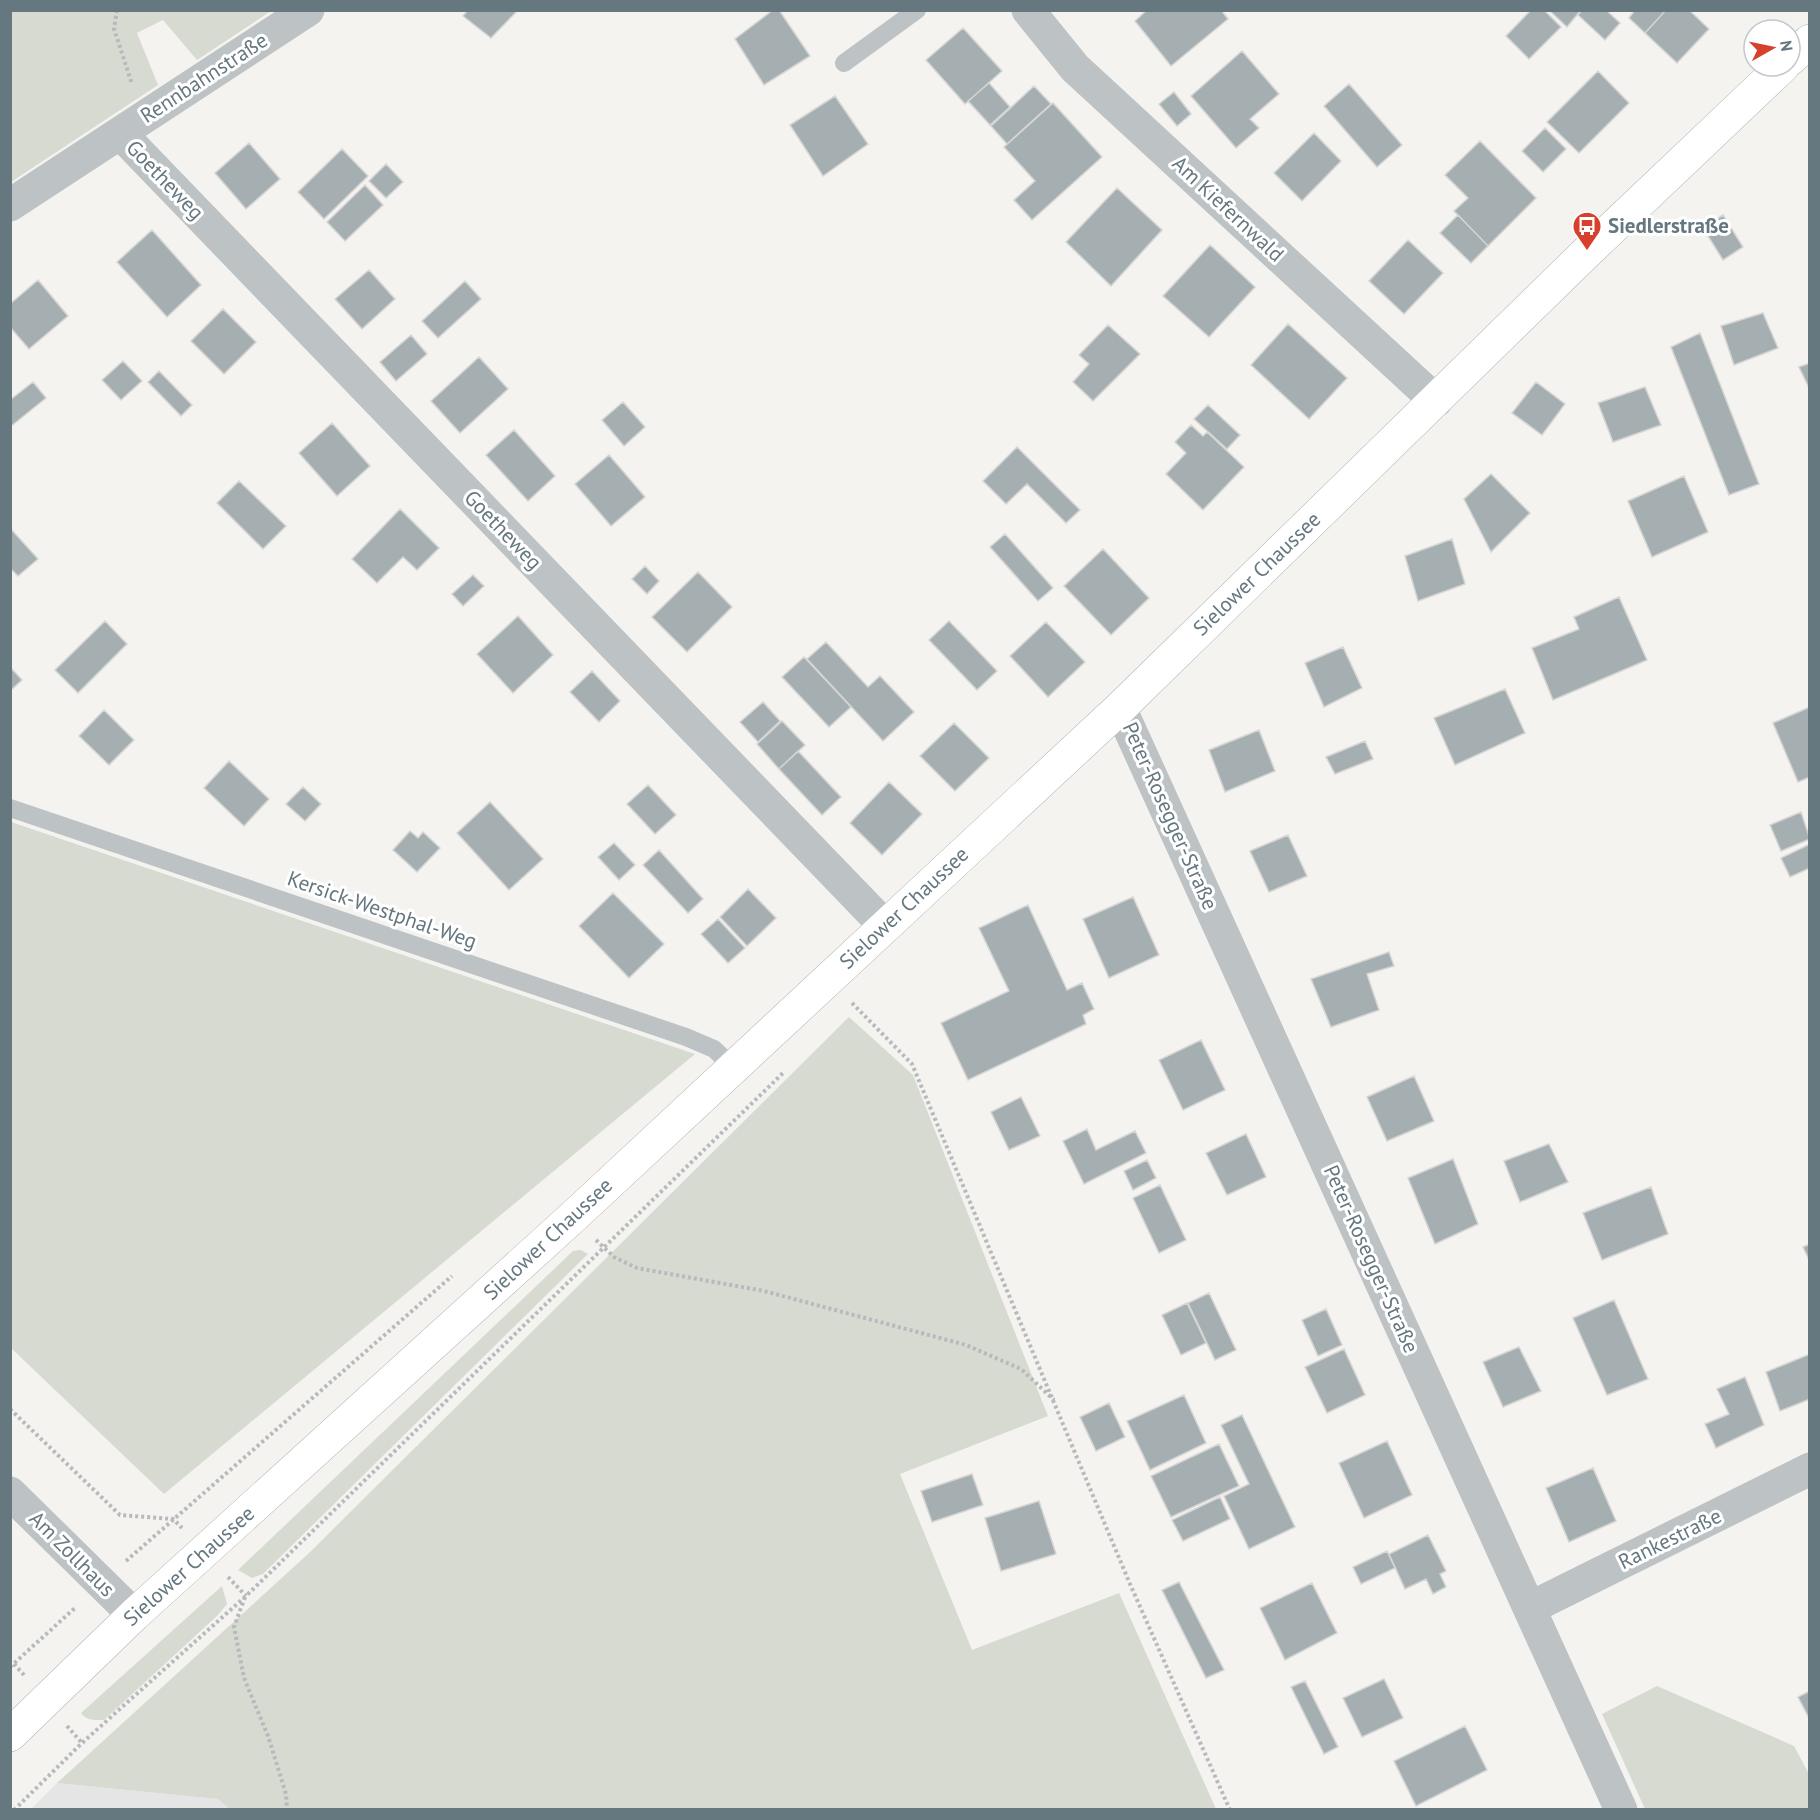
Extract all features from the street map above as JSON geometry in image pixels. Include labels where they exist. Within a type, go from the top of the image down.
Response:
[{"type":"main road","name":"Sielower Chaussee","points":[[10,1735],[134,1615],[374,1399],[1120,708],[1587,252],[1770,78]]},
{"type":"street","name":"Rennbahnstraße","points":[[10,205],[308,10]]},
{"type":"street","name":"Am Kiefernwald","points":[[1028,10],[1075,68],[1436,401]]},
{"type":"street","name":"Goetheweg","points":[[132,126],[885,926]]},
{"type":"street","name":"Peter-Rosegger-Straße","points":[[1120,708],[1621,1809]]},
{"type":"street","name":"Rankestraße","points":[[1530,1608],[1809,1469]]},
{"type":"street","name":"Am Zollhaus","points":[[10,1493],[134,1615]]},
{"type":"lane","points":[[844,63],[917,10]]},
{"type":"lane","name":"Kersick-Westphal-Weg","points":[[10,808],[686,1037],[714,1049],[733,1067]]},
{"type":"path","points":[[117,10],[114,29],[132,126]]},
{"type":"path","points":[[826,981],[912,1064],[1130,1584],[1230,1809]]},
{"type":"path","points":[[14,1809],[82,1743],[246,1596],[603,1248],[614,1257],[637,1268],[764,1291],[966,1345],[1022,1369],[1054,1400]]},
{"type":"path","points":[[10,1409],[120,1515],[173,1519],[461,1268]]},
{"type":"path","points":[[246,1596],[234,1628],[244,1678],[268,1736],[286,1794],[287,1809]]},
{"type":"shaded area","points":[[11,10],[271,11],[197,60],[163,20],[137,33],[158,85],[11,182]]},
{"type":"shaded area","points":[[11,822],[695,1054],[164,1494],[11,1348]]},
{"type":"shaded area","points":[[849,1017],[913,1075],[1048,1416],[900,1474],[972,1650],[1119,1593],[1216,1809],[231,1810],[218,1799],[57,1783],[308,1554]]},
{"type":"shaded area","points":[[581,1250],[588,1254],[263,1574],[252,1578],[238,1570],[573,1251]]},
{"type":"shaded area","points":[[222,1586],[227,1604],[218,1615],[104,1720],[91,1720],[83,1716],[81,1713]]},
{"type":"shaded area","points":[[1657,1686],[1794,1746],[1809,1774],[1809,1809],[1645,1809],[1602,1714]]},
{"type":"shaded area","points":[[57,1783],[218,1799],[231,1809],[30,1810]]},
{"type":"building","points":[[468,10],[518,10],[491,38],[463,16]]},
{"type":"building","points":[[773,10],[779,10],[810,56],[764,85],[735,39]]},
{"type":"building","points":[[1147,10],[1221,10],[1228,19],[1171,66],[1135,21]]},
{"type":"building","points":[[1531,10],[1544,10],[1561,27],[1529,59],[1506,36]]},
{"type":"building","points":[[1549,10],[1581,10],[1567,27]]},
{"type":"building","points":[[1582,10],[1606,10],[1620,23],[1605,40],[1578,15]]},
{"type":"building","points":[[1635,10],[1666,10],[1645,33],[1629,18]]},
{"type":"building","points":[[1666,10],[1689,10],[1709,29],[1677,63],[1645,33]]},
{"type":"building","points":[[963,28],[1002,71],[965,104],[926,60]]},
{"type":"building","points":[[1242,51],[1279,94],[1250,119],[1259,128],[1236,148],[1191,96]]},
{"type":"building","points":[[1598,71],[1629,103],[1579,153],[1547,122]]},
{"type":"building","points":[[989,83],[1010,107],[990,125],[968,101]]},
{"type":"building","points":[[1349,84],[1402,145],[1377,167],[1324,106]]},
{"type":"building","points":[[1034,86],[1051,104],[1007,144],[991,126]]},
{"type":"building","points":[[1174,92],[1191,114],[1177,126],[1159,104]]},
{"type":"building","points":[[835,96],[868,144],[823,176],[790,125]]},
{"type":"building","points":[[1053,103],[1102,157],[1032,220],[1014,200],[1035,181],[1004,147]]},
{"type":"building","points":[[1545,128],[1566,149],[1543,172],[1522,151]]},
{"type":"building","points":[[1314,133],[1341,161],[1302,201],[1274,173]]},
{"type":"building","points":[[1480,141],[1536,198],[1488,246],[1454,211],[1468,198],[1445,175]]},
{"type":"building","points":[[249,143],[280,179],[246,209],[215,173]]},
{"type":"building","points":[[342,149],[368,176],[324,219],[298,192]]},
{"type":"building","points":[[386,164],[403,182],[386,198],[369,181]]},
{"type":"building","points":[[365,185],[383,205],[345,241],[327,222]]},
{"type":"building","points":[[1117,188],[1162,230],[1111,286],[1066,242]]},
{"type":"building","points":[[1458,215],[1488,246],[1471,263],[1440,233]]},
{"type":"building","points":[[1723,215],[1743,247],[1723,260],[1703,228]]},
{"type":"building","points":[[152,230],[201,285],[167,317],[117,262]]},
{"type":"building","points":[[1408,240],[1443,273],[1404,314],[1369,281]]},
{"type":"building","points":[[1210,245],[1255,287],[1209,337],[1163,296]]},
{"type":"building","points":[[369,270],[395,299],[362,329],[335,299]]},
{"type":"building","points":[[38,280],[68,316],[29,349],[10,327],[10,304]]},
{"type":"building","points":[[465,281],[481,299],[438,338],[422,321]]},
{"type":"building","points":[[223,309],[256,342],[224,374],[191,341]]},
{"type":"building","points":[[1763,313],[1778,348],[1734,365],[1721,326]]},
{"type":"building","points":[[1288,324],[1347,378],[1309,419],[1251,365]]},
{"type":"building","points":[[1108,325],[1140,354],[1093,401],[1073,382],[1089,364],[1079,355]]},
{"type":"building","points":[[1700,333],[1759,484],[1729,495],[1671,347]]},
{"type":"building","points":[[411,335],[427,354],[396,381],[380,362]]},
{"type":"building","points":[[479,357],[508,389],[460,433],[431,401]]},
{"type":"building","points":[[123,361],[142,381],[121,400],[102,380]]},
{"type":"building","points":[[1810,363],[1810,390],[1799,367]]},
{"type":"building","points":[[159,371],[192,405],[181,416],[148,382]]},
{"type":"building","points":[[33,382],[46,398],[10,427],[10,400]]},
{"type":"building","points":[[1536,382],[1565,404],[1542,435],[1512,413]]},
{"type":"building","points":[[1645,387],[1661,425],[1613,442],[1598,403]]},
{"type":"building","points":[[623,402],[645,427],[624,446],[602,420]]},
{"type":"building","points":[[1208,405],[1240,435],[1227,449],[1194,419]]},
{"type":"building","points":[[332,423],[370,466],[337,496],[299,453]]},
{"type":"building","points":[[1191,425],[1203,436],[1207,432],[1244,467],[1203,510],[1166,474],[1186,453],[1175,442]]},
{"type":"building","points":[[514,430],[555,476],[528,501],[486,455]]},
{"type":"building","points":[[1017,447],[1080,510],[1066,523],[1027,484],[1006,504],[983,481]]},
{"type":"building","points":[[609,455],[645,497],[611,526],[575,484]]},
{"type":"building","points":[[1491,474],[1530,513],[1491,552],[1464,499]]},
{"type":"building","points":[[1684,476],[1708,532],[1652,557],[1628,501]]},
{"type":"building","points":[[239,481],[286,526],[263,549],[217,503]]},
{"type":"building","points":[[400,509],[439,548],[417,570],[403,557],[377,583],[352,559]]},
{"type":"building","points":[[10,528],[38,559],[18,576],[10,568]]},
{"type":"building","points":[[1005,534],[1053,588],[1038,601],[990,547]]},
{"type":"building","points":[[1452,539],[1465,584],[1418,601],[1405,556]]},
{"type":"building","points":[[1103,549],[1149,598],[1111,635],[1064,586]]},
{"type":"building","points":[[645,566],[659,581],[647,594],[632,579]]},
{"type":"building","points":[[698,572],[732,607],[687,652],[652,617]]},
{"type":"building","points":[[473,575],[484,586],[463,606],[452,594]]},
{"type":"building","points":[[1619,597],[1647,660],[1553,700],[1532,648],[1579,629],[1574,617]]},
{"type":"building","points":[[518,616],[553,655],[513,693],[477,654]]},
{"type":"building","points":[[105,621],[127,644],[78,693],[55,670]]},
{"type":"building","points":[[949,621],[997,671],[977,690],[929,640]]},
{"type":"building","points":[[1046,622],[1085,662],[1048,697],[1010,656]]},
{"type":"building","points":[[826,642],[868,687],[880,676],[914,712],[883,741],[807,659]]},
{"type":"building","points":[[1343,647],[1362,688],[1324,707],[1305,663]]},
{"type":"building","points":[[804,657],[851,707],[829,727],[782,677]]},
{"type":"building","points":[[10,667],[22,680],[10,691]]},
{"type":"building","points":[[592,671],[620,701],[599,722],[570,692]]},
{"type":"building","points":[[1505,689],[1525,733],[1455,765],[1434,718]]},
{"type":"building","points":[[763,702],[780,721],[758,742],[740,722]]},
{"type":"building","points":[[1810,707],[1810,777],[1798,782],[1773,723]]},
{"type":"building","points":[[104,710],[134,740],[109,765],[79,736]]},
{"type":"building","points":[[782,721],[805,745],[779,769],[757,744]]},
{"type":"building","points":[[954,723],[989,758],[955,791],[920,756]]},
{"type":"building","points":[[1259,730],[1275,771],[1225,792],[1209,750]]},
{"type":"building","points":[[1365,741],[1373,759],[1335,774],[1326,757]]},
{"type":"building","points":[[798,751],[841,797],[822,815],[779,769]]},
{"type":"building","points":[[229,761],[269,799],[244,826],[204,788]]},
{"type":"building","points":[[889,782],[922,814],[882,855],[850,823]]},
{"type":"building","points":[[648,785],[676,815],[655,834],[627,804]]},
{"type":"building","points":[[303,787],[321,804],[305,821],[286,804]]},
{"type":"building","points":[[490,802],[543,859],[509,890],[457,833]]},
{"type":"building","points":[[1801,812],[1810,839],[1781,851],[1770,825]]},
{"type":"building","points":[[410,831],[418,838],[423,832],[440,848],[417,872],[393,850]]},
{"type":"building","points":[[1288,835],[1307,876],[1269,892],[1250,851]]},
{"type":"building","points":[[614,843],[635,865],[619,880],[598,857]]},
{"type":"building","points":[[1810,844],[1810,868],[1790,877],[1781,858]]},
{"type":"building","points":[[659,850],[703,899],[688,913],[643,865]]},
{"type":"building","points":[[748,889],[776,918],[747,946],[720,917]]},
{"type":"building","points":[[613,893],[664,944],[629,978],[579,926]]},
{"type":"building","points":[[1133,897],[1159,955],[1109,978],[1083,919]]},
{"type":"building","points":[[1028,905],[1067,990],[1082,983],[1094,1009],[1083,1015],[1086,1024],[968,1080],[941,1023],[1009,991],[979,928]]},
{"type":"building","points":[[718,919],[745,948],[728,963],[701,934]]},
{"type":"building","points":[[1389,952],[1394,966],[1367,974],[1379,1010],[1331,1027],[1311,979]]},
{"type":"building","points":[[1201,1040],[1225,1090],[1183,1110],[1159,1060]]},
{"type":"building","points":[[1414,1076],[1434,1121],[1387,1141],[1367,1097]]},
{"type":"building","points":[[1021,1097],[1040,1136],[1009,1150],[991,1112]]},
{"type":"building","points":[[1087,1129],[1096,1150],[1135,1131],[1146,1153],[1084,1184],[1063,1141]]},
{"type":"building","points":[[1246,1134],[1266,1177],[1227,1195],[1206,1153]]},
{"type":"building","points":[[1549,1144],[1568,1182],[1520,1202],[1504,1161]]},
{"type":"building","points":[[1453,1159],[1478,1224],[1435,1244],[1408,1178]]},
{"type":"building","points":[[1147,1160],[1156,1178],[1133,1190],[1124,1171]]},
{"type":"building","points":[[1160,1185],[1186,1240],[1159,1253],[1133,1198]]},
{"type":"building","points":[[1651,1187],[1668,1234],[1602,1260],[1583,1213]]},
{"type":"building","points":[[1810,1244],[1810,1262],[1803,1247]]},
{"type":"building","points":[[1209,1293],[1236,1350],[1215,1360],[1188,1303]]},
{"type":"building","points":[[1614,1300],[1648,1379],[1607,1395],[1573,1318]]},
{"type":"building","points":[[1187,1303],[1206,1343],[1181,1355],[1162,1315]]},
{"type":"building","points":[[1326,1309],[1342,1345],[1318,1356],[1302,1320]]},
{"type":"building","points":[[1519,1347],[1541,1391],[1503,1407],[1483,1362]]},
{"type":"building","points":[[1344,1349],[1365,1395],[1327,1413],[1305,1367]]},
{"type":"building","points":[[1810,1354],[1810,1399],[1780,1411],[1766,1372]]},
{"type":"building","points":[[1745,1377],[1764,1425],[1716,1448],[1705,1424],[1729,1414],[1717,1389]]},
{"type":"building","points":[[1184,1395],[1206,1443],[1150,1470],[1127,1421]]},
{"type":"building","points":[[1109,1403],[1125,1437],[1096,1451],[1080,1417]]},
{"type":"building","points":[[1242,1415],[1295,1527],[1249,1549],[1224,1496],[1249,1484],[1221,1425]]},
{"type":"building","points":[[1387,1441],[1412,1495],[1364,1518],[1339,1463]]},
{"type":"building","points":[[1219,1444],[1239,1486],[1171,1517],[1151,1476]]},
{"type":"building","points":[[1593,1468],[1616,1521],[1569,1542],[1546,1488]]},
{"type":"building","points":[[972,1474],[983,1505],[932,1522],[921,1491]]},
{"type":"building","points":[[1220,1497],[1230,1519],[1183,1541],[1172,1520]]},
{"type":"building","points":[[1039,1501],[1056,1554],[1001,1571],[985,1518]]},
{"type":"building","points":[[1428,1535],[1446,1571],[1440,1574],[1446,1587],[1433,1594],[1426,1579],[1405,1589],[1389,1554]]},
{"type":"building","points":[[1387,1551],[1395,1568],[1361,1584],[1353,1567]]},
{"type":"building","points":[[1179,1582],[1224,1670],[1206,1678],[1162,1590]]},
{"type":"building","points":[[1312,1583],[1337,1633],[1285,1660],[1260,1608]]},
{"type":"building","points":[[1384,1679],[1403,1718],[1362,1737],[1343,1698]]},
{"type":"building","points":[[1305,1681],[1338,1747],[1324,1754],[1291,1687]]},
{"type":"building","points":[[1810,1691],[1810,1720],[1798,1697]]},
{"type":"building","points":[[1465,1726],[1487,1770],[1416,1806],[1394,1761]]},
{"type":"place","name":"Siedlerstraße","points":[[1587,252]]}]
